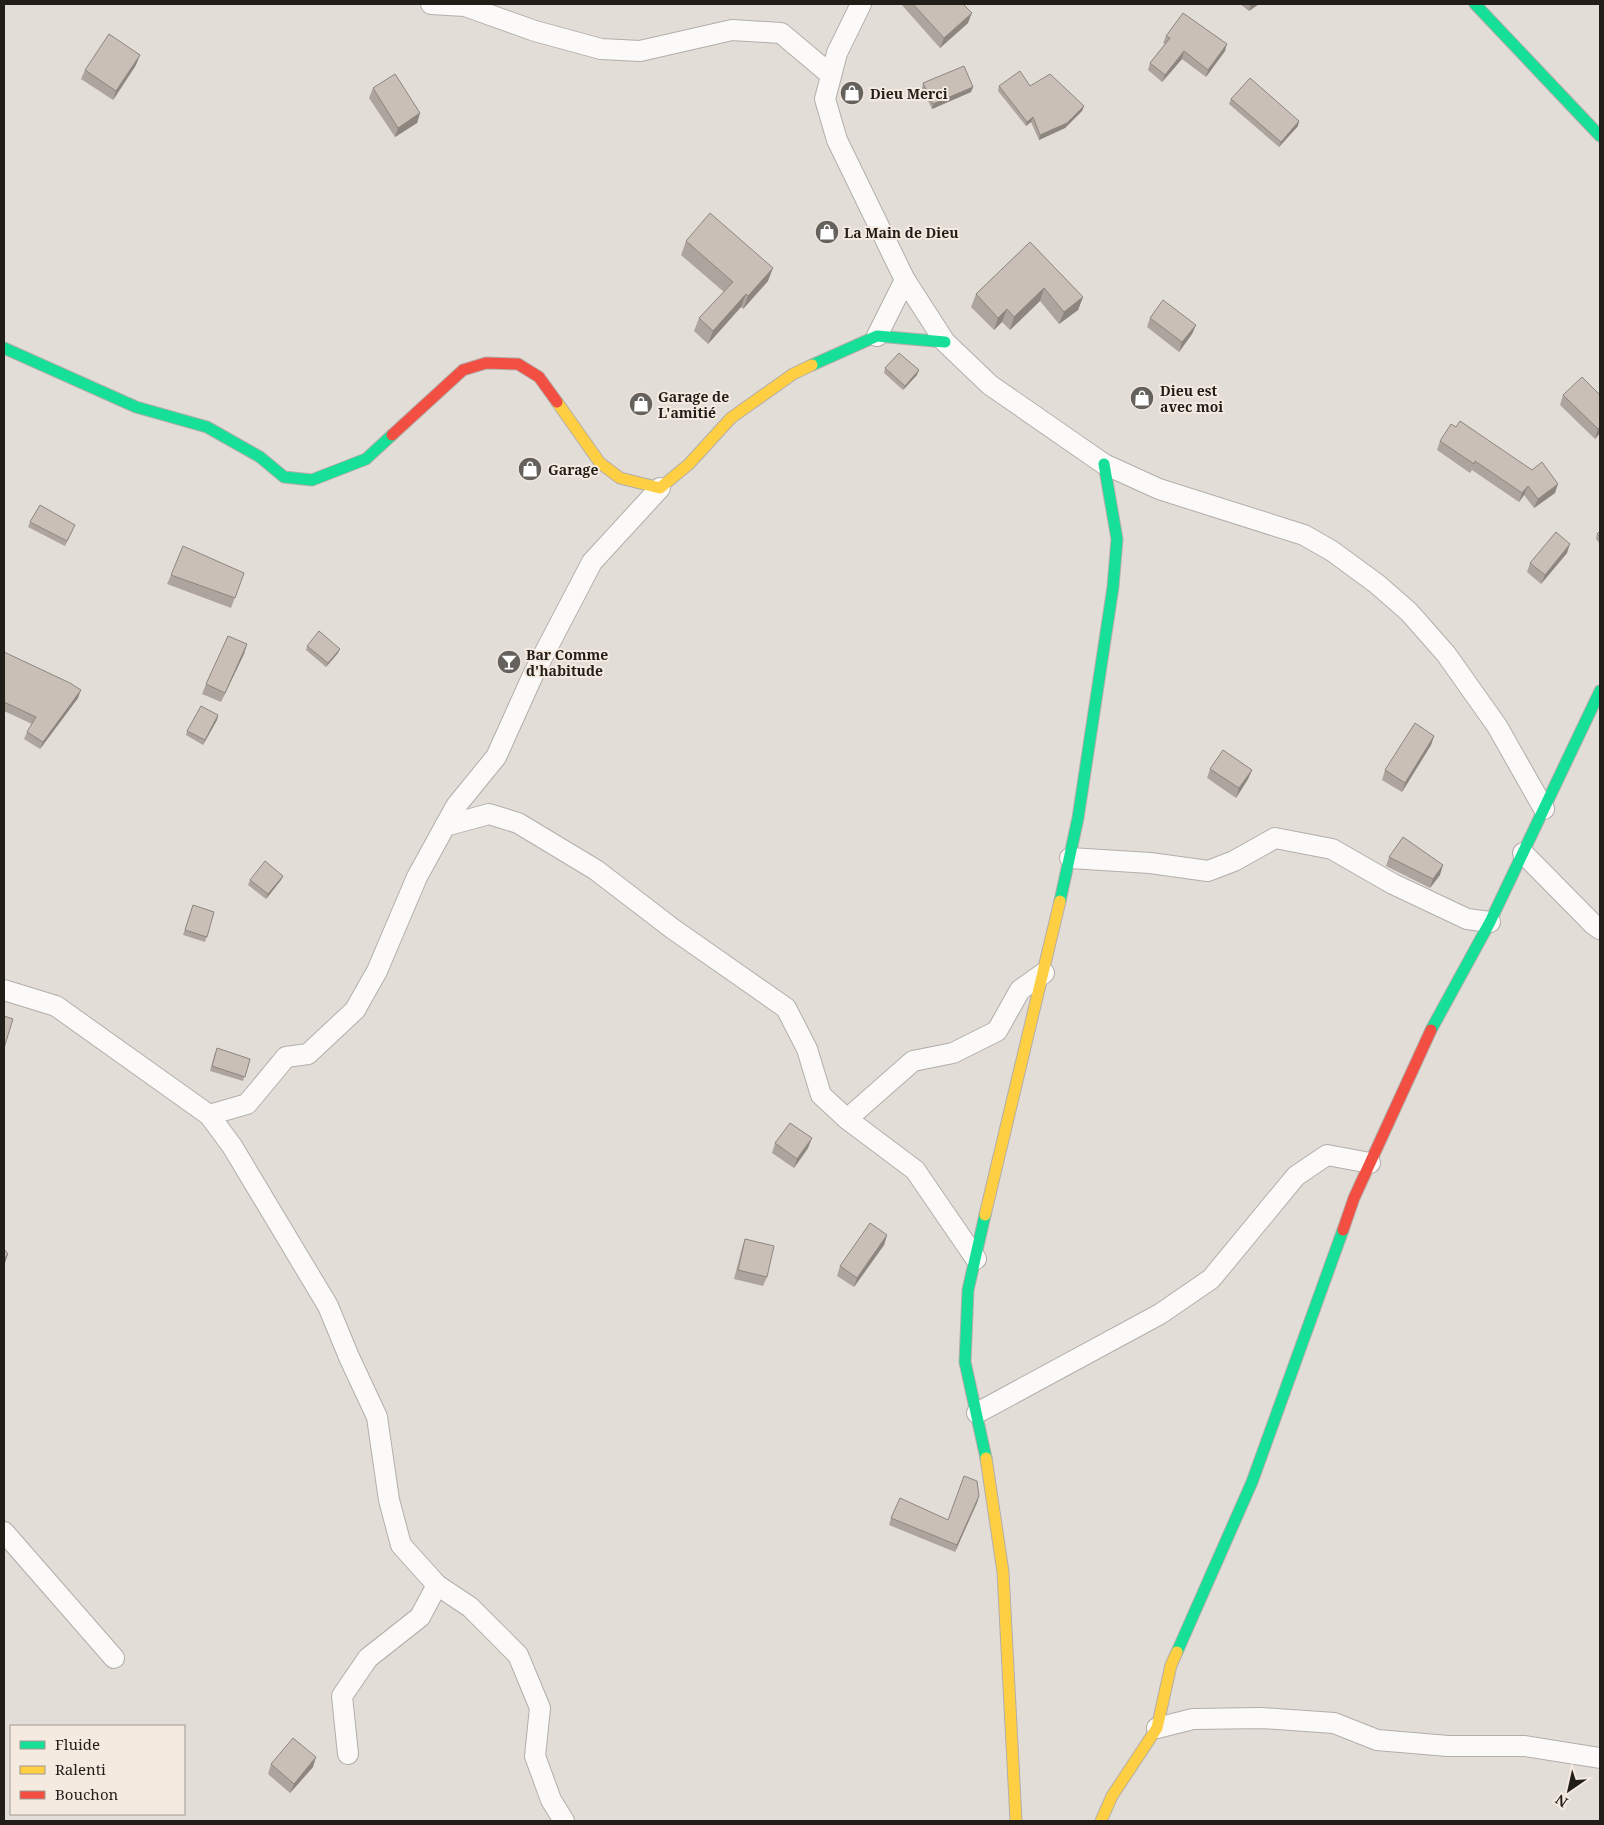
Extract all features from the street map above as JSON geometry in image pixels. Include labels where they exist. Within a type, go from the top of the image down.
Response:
[{"type":"street","points":[[431,4],[465,6],[535,31],[601,50],[640,51],[732,30],[781,32],[831,75]]},
{"type":"street","points":[[861,4],[836,53],[825,99],[836,140],[906,280],[945,342],[990,385],[1104,464],[1159,489],[1304,535],[1332,551],[1377,584],[1409,612],[1446,654],[1497,726],[1544,809]]},
{"type":"street","points":[[1474,4],[1600,136]]},
{"type":"street","points":[[877,336],[906,280]]},
{"type":"street","points":[[209,1115],[247,1104],[286,1057],[308,1054],[355,1010],[377,971],[417,877],[456,806],[496,757],[533,675],[592,562],[660,488],[689,464],[731,418],[785,380],[877,336],[945,342]]},
{"type":"street","points":[[4,348],[136,407],[207,427],[260,457],[284,477],[312,480],[366,459],[463,370],[486,362],[518,364],[539,377],[578,435],[600,463],[620,478],[660,488]]},
{"type":"street","points":[[1016,1821],[1004,1572],[977,1413],[965,1362],[968,1290],[1016,1080],[1044,973],[1078,818],[1114,577],[1117,539],[1104,464]]},
{"type":"street","points":[[1101,1821],[1112,1796],[1157,1728],[1171,1665],[1252,1482],[1354,1198],[1439,1012],[1490,922],[1600,691]]},
{"type":"street","points":[[445,826],[489,814],[518,824],[596,870],[673,929],[786,1008],[807,1049],[821,1095],[847,1119],[916,1170],[976,1259]]},
{"type":"street","points":[[1070,858],[1150,864],[1208,871],[1234,861],[1275,838],[1332,849],[1393,884],[1467,919],[1490,922]]},
{"type":"street","points":[[1524,853],[1600,929]]},
{"type":"street","points":[[847,1119],[913,1061],[953,1053],[997,1032],[1020,990],[1044,973]]},
{"type":"street","points":[[4,990],[56,1006],[209,1115],[232,1146],[328,1306],[348,1357],[377,1417],[389,1500],[401,1545],[437,1584],[470,1608],[518,1655],[540,1708],[535,1756],[551,1800],[564,1821]]},
{"type":"street","points":[[977,1413],[1160,1314],[1211,1279],[1296,1176],[1326,1155],[1370,1163]]},
{"type":"street","points":[[4,1532],[114,1658]]},
{"type":"street","points":[[348,1754],[342,1696],[368,1658],[420,1617],[437,1584]]},
{"type":"street","points":[[1157,1728],[1193,1720],[1271,1719],[1334,1723],[1377,1740],[1448,1746],[1525,1746],[1600,1758]]},
{"type":"building","points":[[913,4],[963,4],[972,13],[944,38]]},
{"type":"building","points":[[1183,13],[1227,44],[1208,70],[1184,51],[1165,75],[1150,63],[1170,38],[1166,36]]},
{"type":"building","points":[[109,34],[140,55],[116,91],[85,70]]},
{"type":"building","points":[[964,66],[973,87],[933,104],[923,83]]},
{"type":"building","points":[[1020,71],[1030,86],[1050,74],[1084,106],[1067,123],[1040,135],[1033,117],[1027,122],[999,86]]},
{"type":"building","points":[[395,74],[420,113],[398,128],[373,88]]},
{"type":"building","points":[[1250,78],[1299,121],[1281,142],[1231,99]]},
{"type":"building","points":[[710,213],[773,268],[748,296],[746,294],[713,331],[699,318],[733,282],[686,241]]},
{"type":"building","points":[[1030,242],[1083,297],[1064,312],[1044,288],[1014,317],[1007,309],[998,318],[976,294]]},
{"type":"building","points":[[1163,300],[1196,325],[1182,342],[1150,318]]},
{"type":"building","points":[[899,353],[919,370],[905,386],[885,368]]},
{"type":"building","points":[[1582,377],[1600,395],[1600,427],[1598,429],[1563,395]]},
{"type":"building","points":[[1460,421],[1532,470],[1542,462],[1558,484],[1538,499],[1528,486],[1522,493],[1475,461],[1474,464],[1440,441],[1451,424],[1456,427]]},
{"type":"building","points":[[40,505],[75,525],[67,541],[30,522]]},
{"type":"building","points":[[1556,532],[1570,544],[1545,575],[1530,563]]},
{"type":"building","points":[[183,546],[244,573],[235,598],[171,575]]},
{"type":"building","points":[[319,631],[340,649],[328,663],[307,646]]},
{"type":"building","points":[[228,636],[247,644],[225,693],[206,684]]},
{"type":"building","points":[[4,652],[81,690],[43,742],[27,732],[36,717],[4,702]]},
{"type":"building","points":[[201,706],[218,715],[205,740],[187,731]]},
{"type":"building","points":[[1415,723],[1434,736],[1405,783],[1385,770]]},
{"type":"building","points":[[1223,750],[1252,770],[1239,788],[1210,769]]},
{"type":"building","points":[[1403,837],[1443,865],[1433,879],[1389,857]]},
{"type":"building","points":[[265,861],[283,876],[268,894],[250,880]]},
{"type":"building","points":[[193,905],[214,912],[207,937],[185,930]]},
{"type":"building","points":[[4,1016],[13,1019],[4,1048]]},
{"type":"building","points":[[217,1048],[250,1059],[245,1077],[212,1066]]},
{"type":"building","points":[[790,1123],[812,1138],[797,1159],[775,1143]]},
{"type":"building","points":[[870,1223],[887,1235],[857,1278],[840,1266]]},
{"type":"building","points":[[745,1239],[774,1246],[767,1277],[738,1270]]},
{"type":"building","points":[[4,1249],[8,1254],[4,1259]]},
{"type":"building","points":[[964,1476],[977,1481],[979,1496],[957,1545],[891,1518],[900,1498],[948,1520]]},
{"type":"building","points":[[293,1738],[316,1757],[294,1784],[271,1764]]},
{"type":"traffic: fast","points":[[1475,4],[1600,136]]},
{"type":"traffic: fast","points":[[812,365],[877,336],[945,342]]},
{"type":"traffic: fast","points":[[4,348],[136,407],[207,427],[260,457],[284,477],[312,480],[366,459],[392,435]]},
{"type":"traffic: fast","points":[[1060,901],[1078,818],[1113,587],[1117,539],[1104,464]]},
{"type":"traffic: fast","points":[[1431,1030],[1490,922],[1600,691]]},
{"type":"traffic: fast","points":[[985,1215],[968,1290],[965,1362],[986,1458]]},
{"type":"traffic: fast","points":[[1177,1652],[1252,1482],[1343,1230]]},
{"type":"traffic: slow","points":[[557,402],[600,463],[620,478],[660,488],[689,464],[731,418],[793,374],[812,365]]},
{"type":"traffic: slow","points":[[985,1215],[1060,901]]},
{"type":"traffic: slow","points":[[986,1458],[1003,1572],[1016,1821]]},
{"type":"traffic: slow","points":[[1101,1821],[1112,1796],[1157,1728],[1171,1665],[1177,1652]]},
{"type":"traffic: jam","points":[[392,435],[463,370],[486,363],[518,364],[539,377],[557,402]]},
{"type":"traffic: jam","points":[[1343,1230],[1354,1198],[1431,1030]]},
{"type":"place","name":"Dieu Merci","points":[[852,93]]},
{"type":"place","name":"La Main de Dieu","points":[[827,232]]},
{"type":"place","name":"Dieu est avec moi","points":[[1142,398]]},
{"type":"place","name":"Garage de L'amitié","points":[[641,404]]},
{"type":"place","name":"Garage","points":[[530,469]]},
{"type":"place","name":"Bar Comme d'habitude","points":[[509,662]]}]
